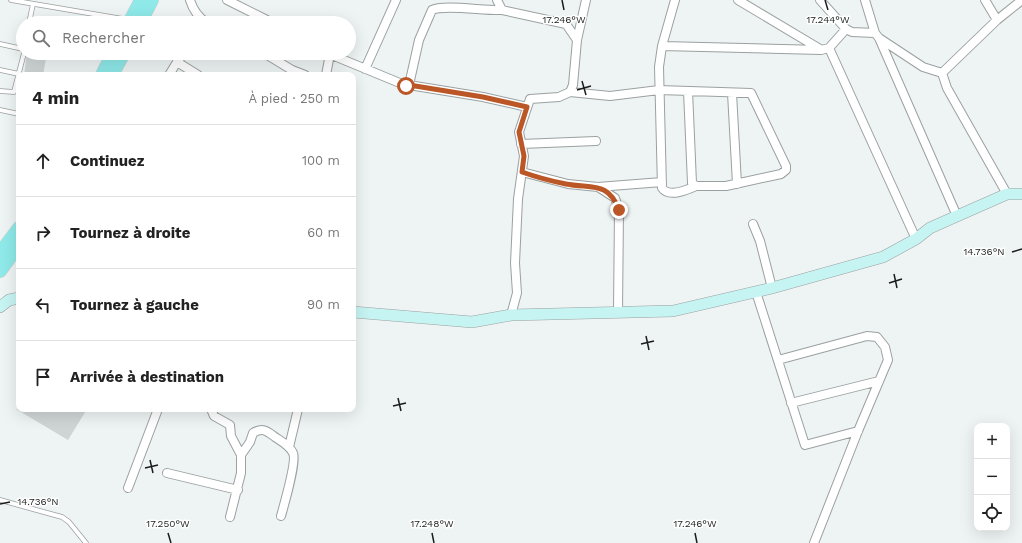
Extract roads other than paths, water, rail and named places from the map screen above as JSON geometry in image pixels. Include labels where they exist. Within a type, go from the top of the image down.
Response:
[{"type":"main road","points":[[135,16],[141,0]]},
{"type":"main road","points":[[138,16],[152,0]]},
{"type":"main road","points":[[104,72],[110,60]]},
{"type":"main road","points":[[114,72],[120,60]]},
{"type":"main road","points":[[0,253],[16,232]]},
{"type":"main road","points":[[0,271],[16,250]]},
{"type":"street","points":[[190,0],[192,8],[198,16]]},
{"type":"street","points":[[227,0],[260,16]]},
{"type":"street","points":[[365,69],[396,0]]},
{"type":"street","points":[[497,0],[502,10]]},
{"type":"street","points":[[570,92],[573,85],[577,40],[586,0]]},
{"type":"street","points":[[511,315],[517,293],[516,248],[518,199],[524,156],[519,132],[530,99],[559,98],[570,92],[610,96],[659,90],[751,93],[786,166],[786,170],[781,174],[726,186],[696,186],[681,192],[664,191],[662,182],[659,90],[659,67],[662,46],[675,0]]},
{"type":"street","points":[[738,0],[825,49],[916,239]]},
{"type":"street","points":[[820,0],[846,29],[852,32],[877,36],[923,67],[942,73]]},
{"type":"street","points":[[865,0],[877,36],[956,216]]},
{"type":"street","points":[[985,0],[997,20]]},
{"type":"street","points":[[942,73],[997,20],[1022,0]]},
{"type":"street","points":[[409,85],[419,40],[432,10],[437,8],[446,7],[502,10],[566,24],[577,40]]},
{"type":"street","points":[[662,46],[825,49],[846,29]]},
{"type":"street","points":[[274,60],[290,72]]},
{"type":"street","points":[[326,72],[327,60]]},
{"type":"street","points":[[343,60],[401,85],[483,97],[527,107]]},
{"type":"street","points":[[171,72],[177,62],[193,72]]},
{"type":"street","points":[[942,73],[946,88],[1007,194]]},
{"type":"street","points":[[688,91],[692,183],[696,186]]},
{"type":"street","points":[[732,93],[737,184]]},
{"type":"street","points":[[521,144],[596,141]]},
{"type":"street","points":[[522,172],[568,184],[598,186],[662,182]]},
{"type":"street","points":[[598,186],[615,198],[619,210],[618,312]]},
{"type":"street","points":[[356,312],[472,322],[511,315],[673,311],[772,288],[883,257],[916,239],[930,228],[956,216],[1007,194],[1022,194]]},
{"type":"street","points":[[753,224],[760,242],[772,288]]},
{"type":"street","points":[[756,292],[805,445],[858,431]]},
{"type":"street","points":[[0,307],[9,300],[16,299]]},
{"type":"street","points":[[778,360],[867,336],[877,337],[885,347],[888,360],[814,543]]},
{"type":"street","points":[[791,403],[879,381]]},
{"type":"street","points":[[128,488],[157,412]]},
{"type":"street","points":[[212,412],[214,416],[230,425],[231,436],[241,455],[241,473],[238,490],[230,517]]},
{"type":"street","points":[[289,447],[297,412]]},
{"type":"street","points":[[241,455],[250,442],[253,433],[259,429],[265,430],[289,447],[294,453],[294,463],[281,516]]},
{"type":"street","points":[[166,473],[238,490]]},
{"type":"lane","points":[[11,0],[100,16]]},
{"type":"lane","points":[[31,16],[33,4]]},
{"type":"lane","points":[[0,44],[16,47]]},
{"type":"lane","points":[[19,72],[22,60]]},
{"type":"lane","points":[[0,70],[16,73]]},
{"type":"lane","points":[[0,91],[12,93],[14,92],[16,85]]},
{"type":"lane","points":[[0,110],[16,113]]},
{"type":"lane","points":[[0,500],[62,518],[69,522],[86,543]]}]
